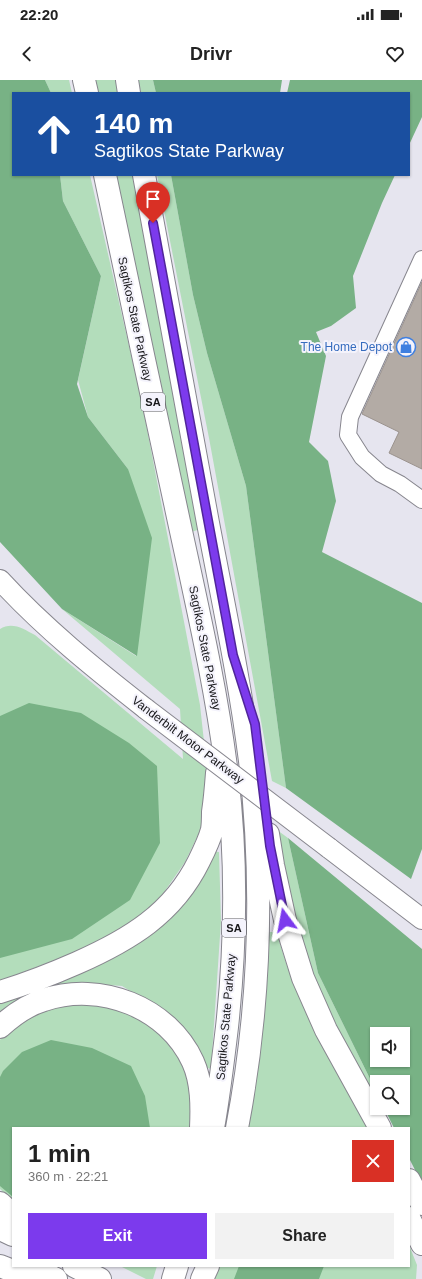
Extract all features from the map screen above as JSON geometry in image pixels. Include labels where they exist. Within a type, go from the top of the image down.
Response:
[{"type":"highway","points":[[84,80],[87,92]]},
{"type":"highway","points":[[126,80],[129,92]]},
{"type":"highway","name":"Sagtikos State Parkway","points":[[104,176],[202,629],[221,728],[228,777],[234,862],[233,935],[227,1028],[213,1127]]},
{"type":"highway","name":"Sagtikos State Parkway","points":[[144,176],[233,655],[250,761],[255,816],[258,893],[257,958],[254,1007],[237,1127]]},
{"type":"highway","points":[[233,655],[255,724],[270,846],[285,920],[296,959],[326,1030],[379,1127]]},
{"type":"highway","points":[[0,992],[59,971],[110,948],[154,919],[178,895],[194,871],[207,844],[212,829],[221,728]]},
{"type":"highway","points":[[0,1027],[20,1011],[31,1005],[60,996],[91,994],[108,996],[139,1006],[154,1016],[178,1037],[187,1050],[194,1064],[198,1079],[202,1106],[201,1127]]},
{"type":"highway","points":[[410,1182],[422,1204]]},
{"type":"highway","points":[[0,1203],[12,1214]]},
{"type":"highway","points":[[410,1220],[422,1244]]},
{"type":"highway","points":[[0,1229],[12,1235]]},
{"type":"highway","points":[[0,1252],[12,1258]]},
{"type":"highway","points":[[0,1266],[33,1279]]},
{"type":"highway","points":[[31,1267],[56,1279]]},
{"type":"highway","points":[[76,1267],[101,1279]]},
{"type":"highway","points":[[85,1267],[101,1279]]},
{"type":"highway","points":[[173,1279],[177,1267]]},
{"type":"highway","points":[[200,1279],[203,1267]]},
{"type":"highway","points":[[200,1279],[207,1267]]},
{"type":"main road","name":"Vanderbilt Motor Parkway","points":[[2,587],[72,649],[146,709],[422,919]]},
{"type":"lane","points":[[422,259],[350,417],[348,435],[362,457],[380,474],[400,484],[422,500]]},
{"type":"green space","points":[[0,80],[45,80],[51,92],[12,92],[12,176],[60,176],[63,201],[101,276],[77,384],[88,417],[128,469],[152,538],[137,656],[62,609],[0,542]]},
{"type":"green space","points":[[45,80],[69,80],[72,92],[51,92]]},
{"type":"green space","points":[[94,80],[117,80],[120,92],[97,92]]},
{"type":"green space","points":[[138,80],[153,80],[156,92],[141,92]]},
{"type":"green space","points":[[153,80],[282,80],[280,92],[156,92]]},
{"type":"green space","points":[[290,80],[422,80],[422,117],[410,143],[410,92],[287,92]]},
{"type":"green space","points":[[60,176],[90,176],[142,403],[200,705],[209,787],[202,827],[185,862],[158,901],[120,930],[74,953],[0,981],[0,629],[13,626],[22,628],[35,635],[183,759],[180,709],[62,609],[136,656],[128,469],[88,417],[78,380],[101,276],[63,201]]},
{"type":"green space","points":[[115,176],[135,176],[200,529],[189,533]]},
{"type":"green space","points":[[157,176],[171,176],[193,295],[207,353],[246,486],[286,788],[272,781],[209,438]]},
{"type":"green space","points":[[171,176],[395,176],[382,203],[353,276],[356,308],[331,326],[316,332],[326,356],[309,442],[328,461],[336,501],[322,552],[422,603],[422,849],[411,879],[286,788],[246,486],[207,353],[193,295]]},
{"type":"green space","points":[[29,703],[81,713],[129,743],[157,766],[160,843],[130,900],[72,939],[0,958],[0,716]]},
{"type":"green space","points":[[273,827],[288,838],[318,973],[370,1079],[370,1094],[308,977]]},
{"type":"green space","points":[[288,838],[422,949],[422,1184],[410,1160],[410,1127],[394,1127],[388,1115],[410,1115],[410,1075],[370,1075],[370,1079],[318,973]]},
{"type":"green space","points":[[211,851],[219,852],[221,921],[211,1069],[201,1066],[198,1048],[174,1018],[122,986],[83,983],[38,991],[0,1011],[0,997],[122,950]]},
{"type":"green space","points":[[268,932],[277,932],[284,958],[304,1008],[316,1033],[368,1127],[245,1127]]},
{"type":"green space","points":[[81,999],[121,1007],[153,1026],[177,1055],[191,1083],[194,1127],[12,1127],[12,1200],[0,1189],[0,1040],[8,1029],[39,1008]]},
{"type":"green space","points":[[51,1040],[92,1048],[131,1066],[145,1096],[150,1127],[12,1127],[12,1196],[0,1186],[0,1077],[3,1071],[22,1052]]},
{"type":"green space","points":[[410,1248],[417,1265],[416,1279],[214,1279],[218,1267],[410,1267]]},
{"type":"green space","points":[[122,1267],[157,1267],[153,1279],[146,1279]]},
{"type":"green space","points":[[239,1267],[324,1267],[319,1279],[234,1279]]},
{"type":"building","name":"The Home Depot","points":[[422,282],[422,469],[389,453],[399,432],[362,414]]},
{"type":"place","name":"The Home Depot","points":[[406,347]]},
{"type":"route","points":[[153,223],[233,655],[255,724],[270,846],[276,882],[285,920]]}]
